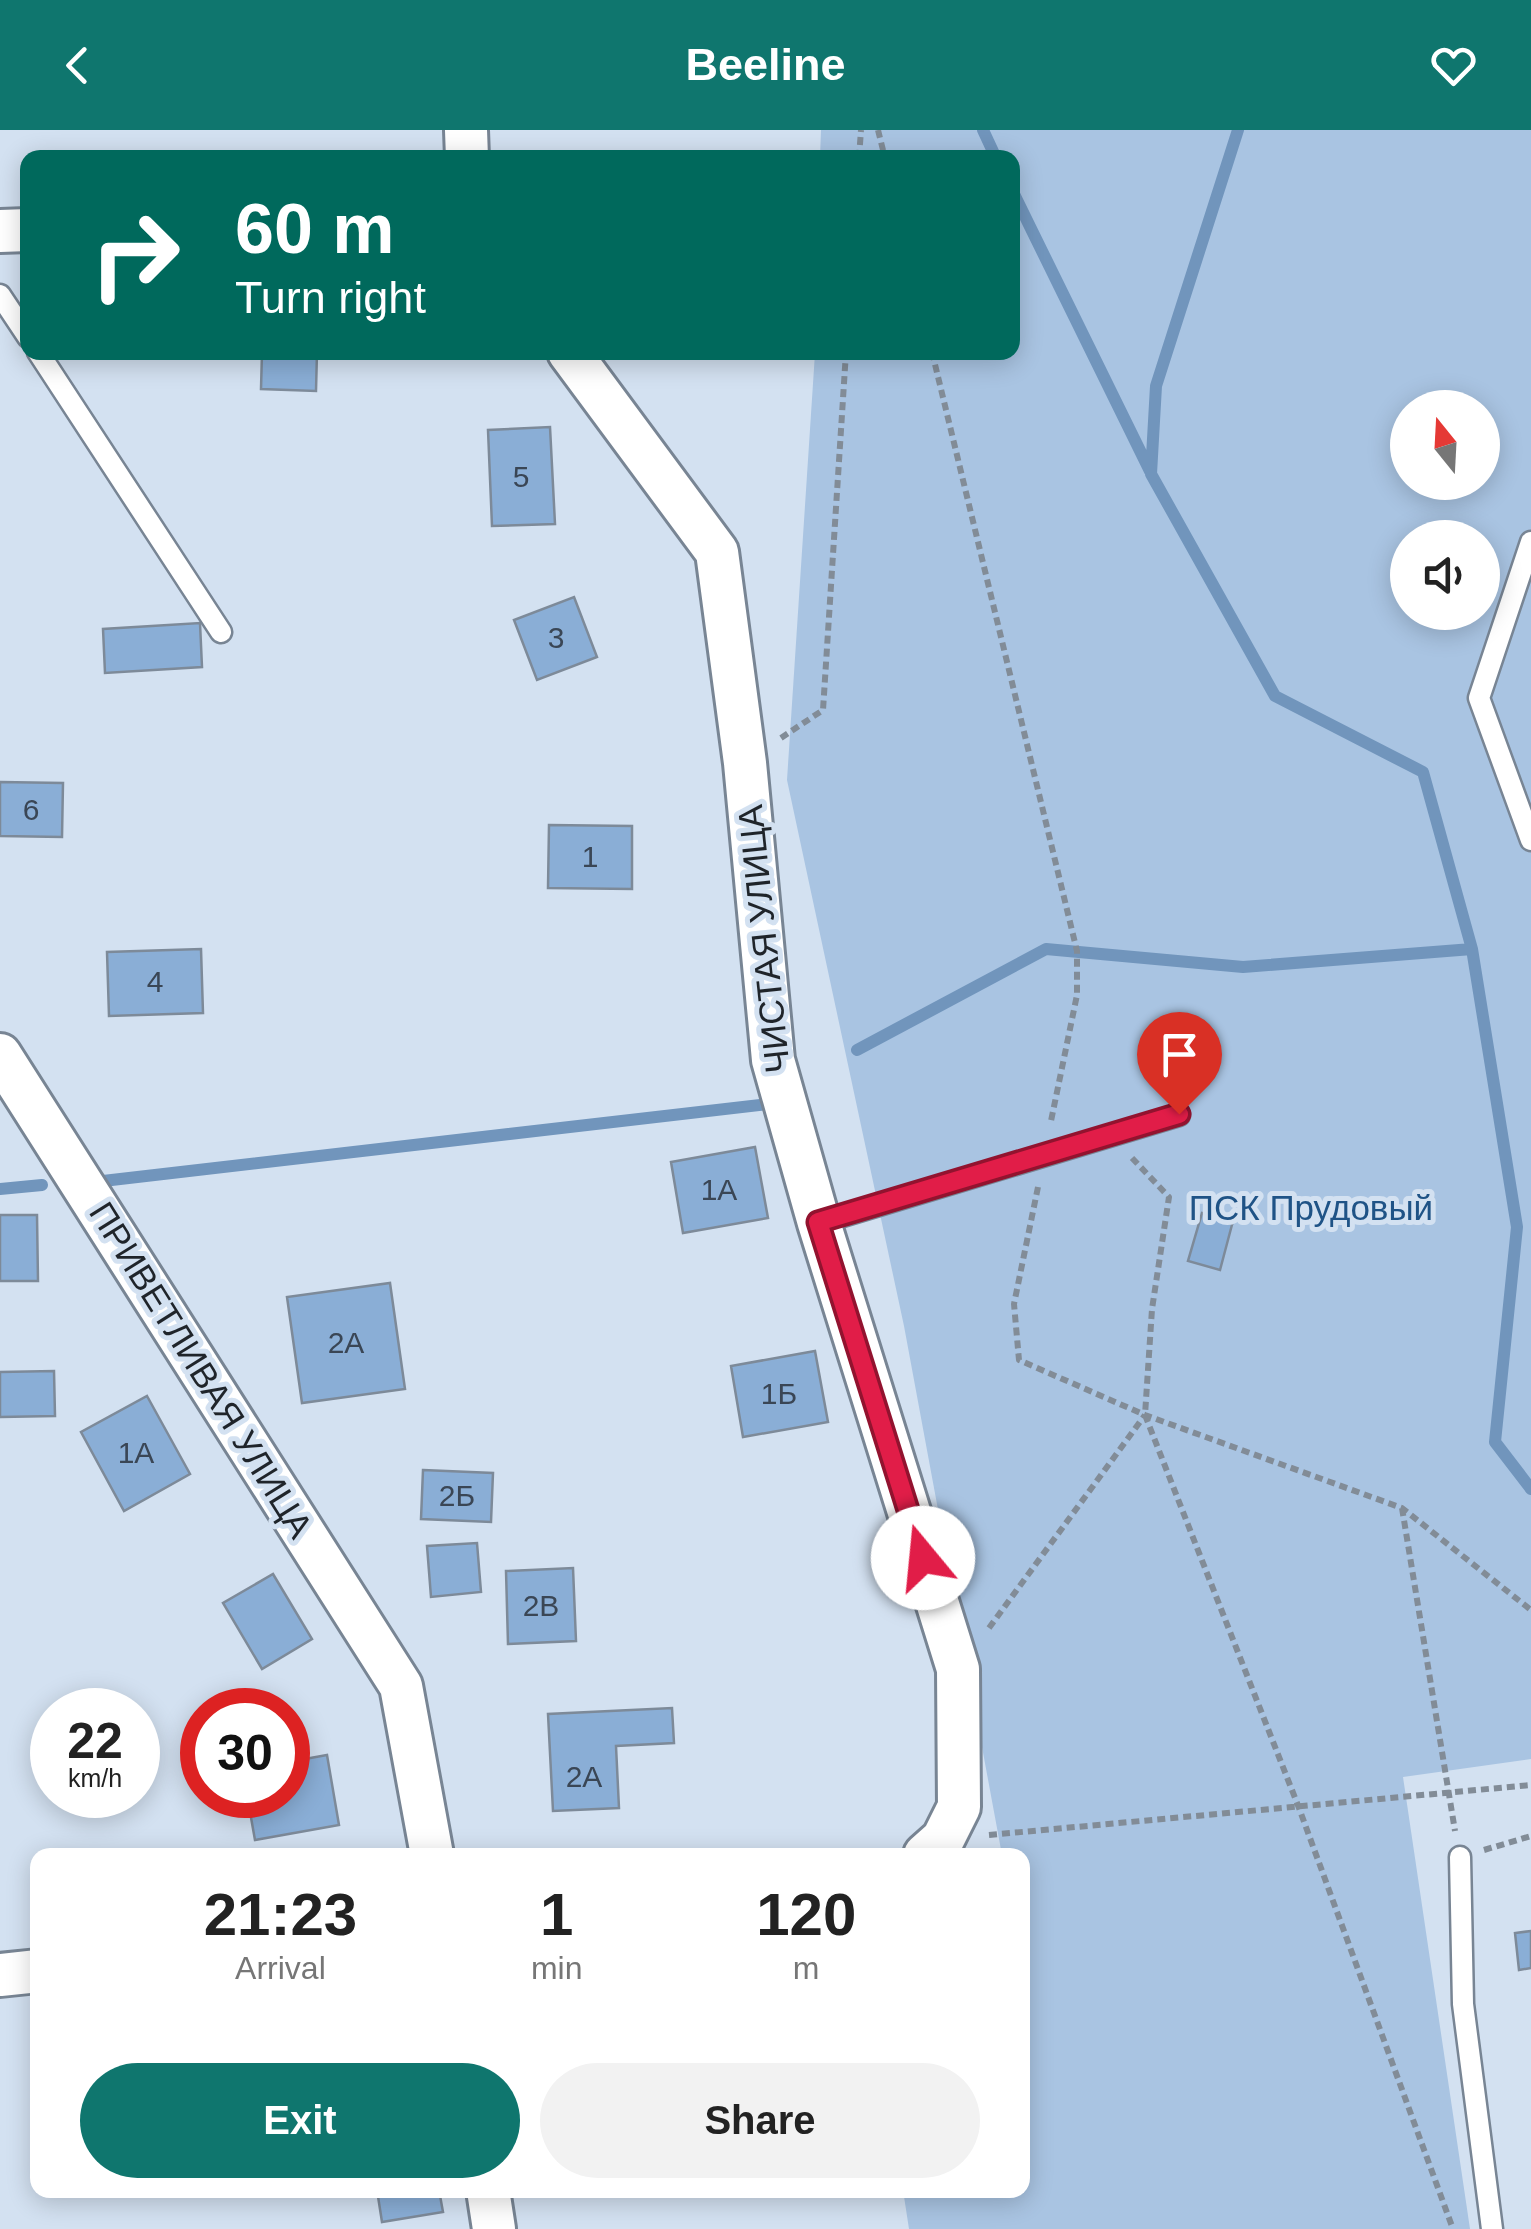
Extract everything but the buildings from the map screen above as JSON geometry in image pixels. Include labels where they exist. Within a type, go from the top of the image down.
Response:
[{"type":"street","name":"ЧИСТАЯ УЛИЦА","points":[[576,360],[717,552],[745,763],[773,1060],[818,1222],[958,1669],[958,1807],[934,1847]]},
{"type":"street","name":"ПРИВЕТЛИВАЯ УЛИЦА","points":[[0,1054],[402,1686],[431,1848]]},
{"type":"street","points":[[0,1975],[30,1972]]},
{"type":"street","points":[[489,2198],[494,2229]]},
{"type":"lane","points":[[0,295],[20,325]]},
{"type":"lane","points":[[43,360],[222,632]]},
{"type":"lane","points":[[1531,542],[1479,698],[1531,840]]},
{"type":"lane","points":[[818,1222],[1179,1114]]},
{"type":"lane","points":[[1460,1857],[1463,2004],[1492,2229]]},
{"type":"path","points":[[745,763],[823,710],[845,360]]},
{"type":"path","points":[[934,360],[1077,952],[1077,996],[1014,1304],[1020,1360],[1145,1415],[1402,1508],[1531,1610]]},
{"type":"path","points":[[1111,1135],[1169,1197],[1152,1308],[1145,1415],[1299,1808],[1452,2229]]},
{"type":"path","points":[[958,1669],[1145,1415]]},
{"type":"path","points":[[1402,1508],[1460,1857],[1531,1836]]},
{"type":"path","points":[[934,1847],[1529,1786]]},
{"type":"green space","name":"ПСК Прудовый","points":[[821,130],[1531,130],[1531,1759],[1403,1777],[1470,2229],[909,2229],[904,2198],[1030,2198],[1030,1848],[1001,1848],[904,1326],[787,780],[815,360],[1020,360],[1020,150],[820,150]]},
{"type":"waterway","points":[[983,130],[992,150]]},
{"type":"waterway","points":[[1238,130],[1156,386],[1151,474],[1275,696],[1423,772],[1472,949],[1517,1227],[1495,1442],[1531,1489]]},
{"type":"waterway","points":[[1020,206],[1150,471]]},
{"type":"waterway","points":[[857,1050],[1046,949],[1243,967],[1472,949]]},
{"type":"waterway","points":[[103,1181],[768,1104]]},
{"type":"waterway","points":[[0,1189],[42,1185]]},
{"type":"route","points":[[923,1558],[818,1222],[1179,1114]]}]
